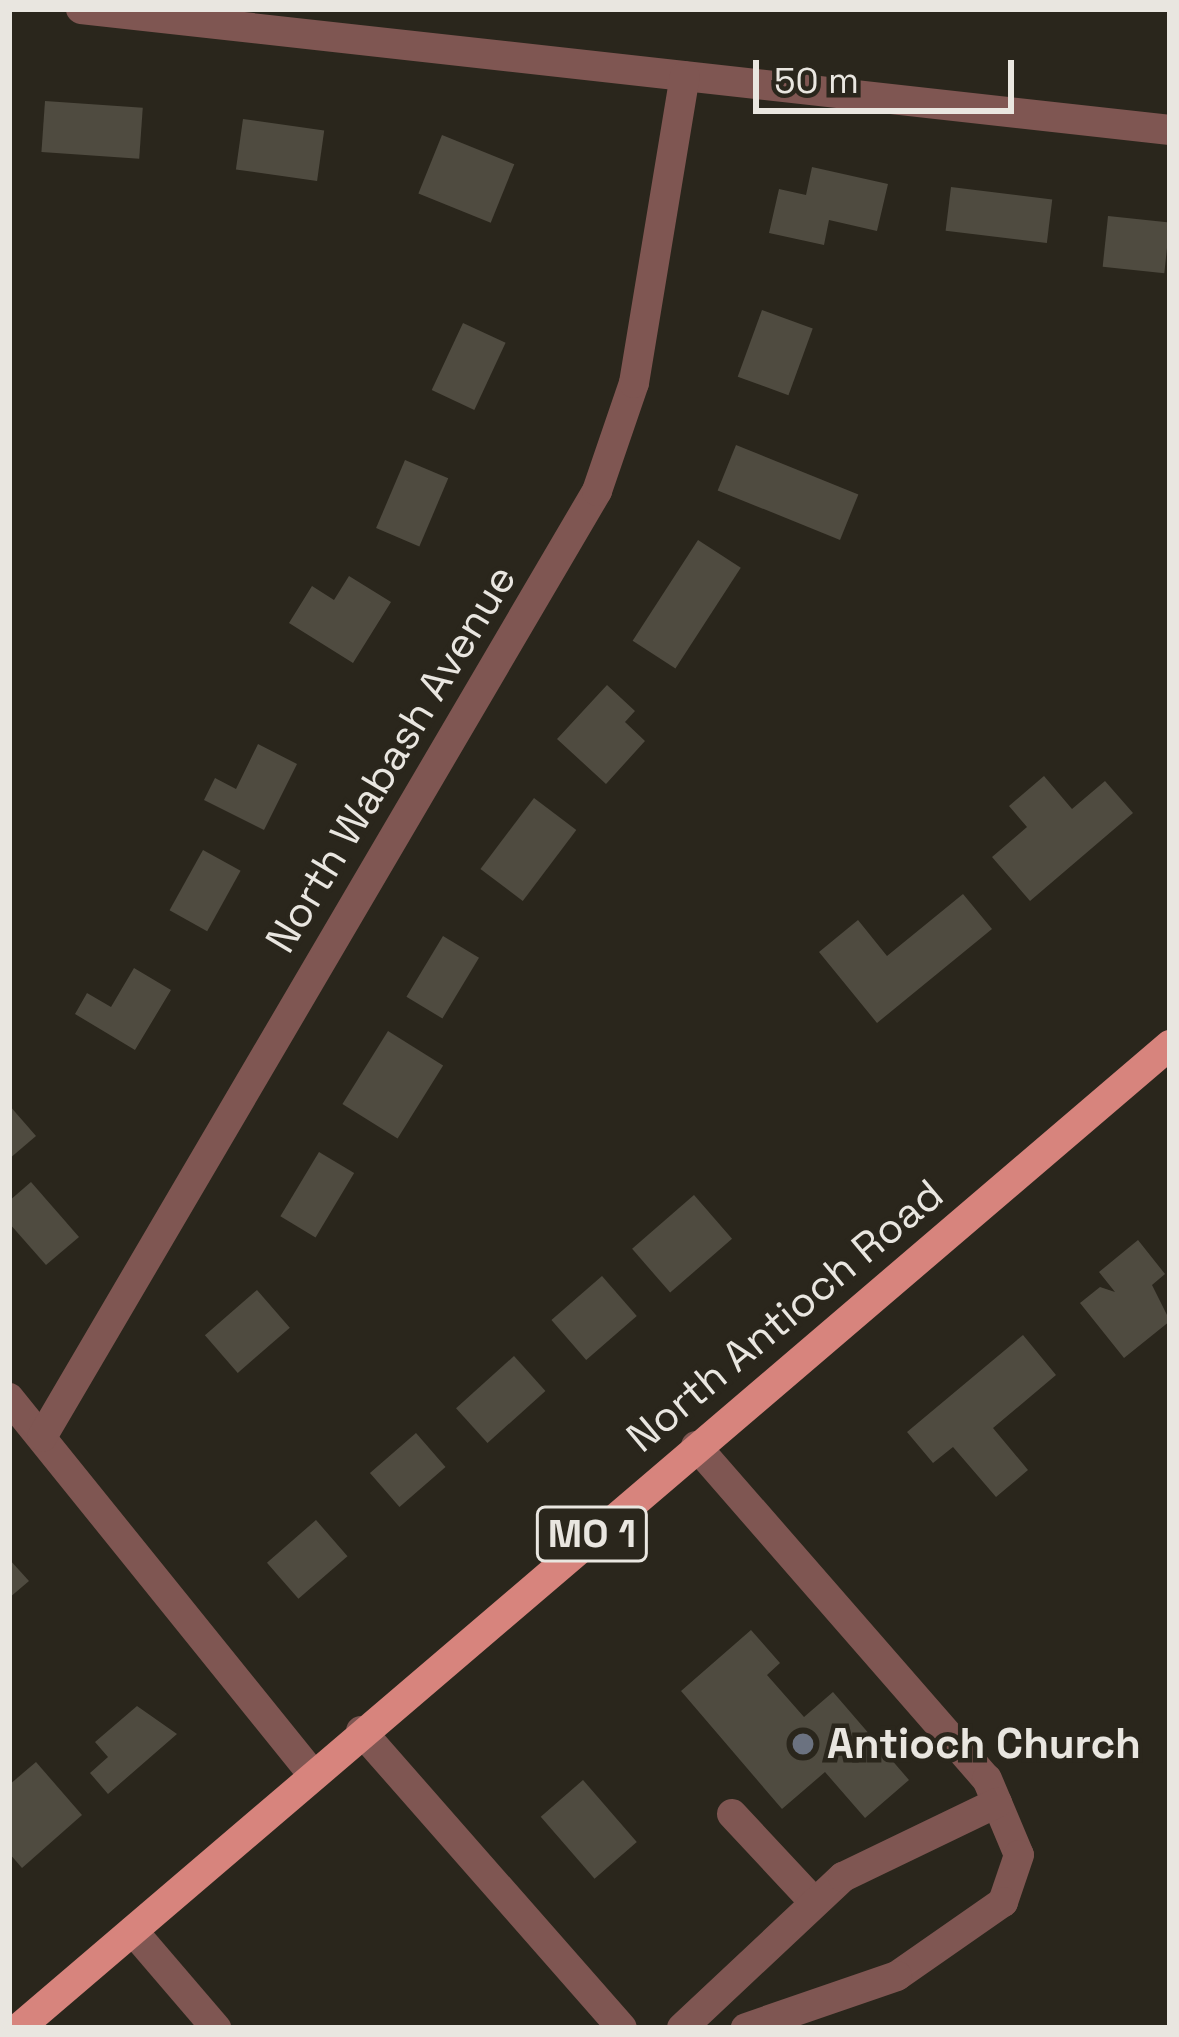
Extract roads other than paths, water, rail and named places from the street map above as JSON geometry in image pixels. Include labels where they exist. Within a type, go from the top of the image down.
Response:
[{"type":"main road","name":"North Antioch Road","points":[[19,2028],[361,1731],[1170,1046]]},
{"type":"street","points":[[81,9],[1170,130]]},
{"type":"street","name":"North Wabash Avenue","points":[[41,1437],[597,491],[634,383],[685,76]]},
{"type":"street","points":[[9,1397],[312,1774]]},
{"type":"street","points":[[696,1446],[997,1803],[1019,1855],[1003,1902],[897,1976],[746,2028]]},
{"type":"street","points":[[361,1731],[622,2028]]},
{"type":"street","points":[[682,2028],[813,1900],[997,1803]]},
{"type":"street","points":[[732,1814],[813,1900]]},
{"type":"street","points":[[133,1930],[216,2028]]},
{"type":"place","name":"Antioch Church","points":[[803,1744]]}]
